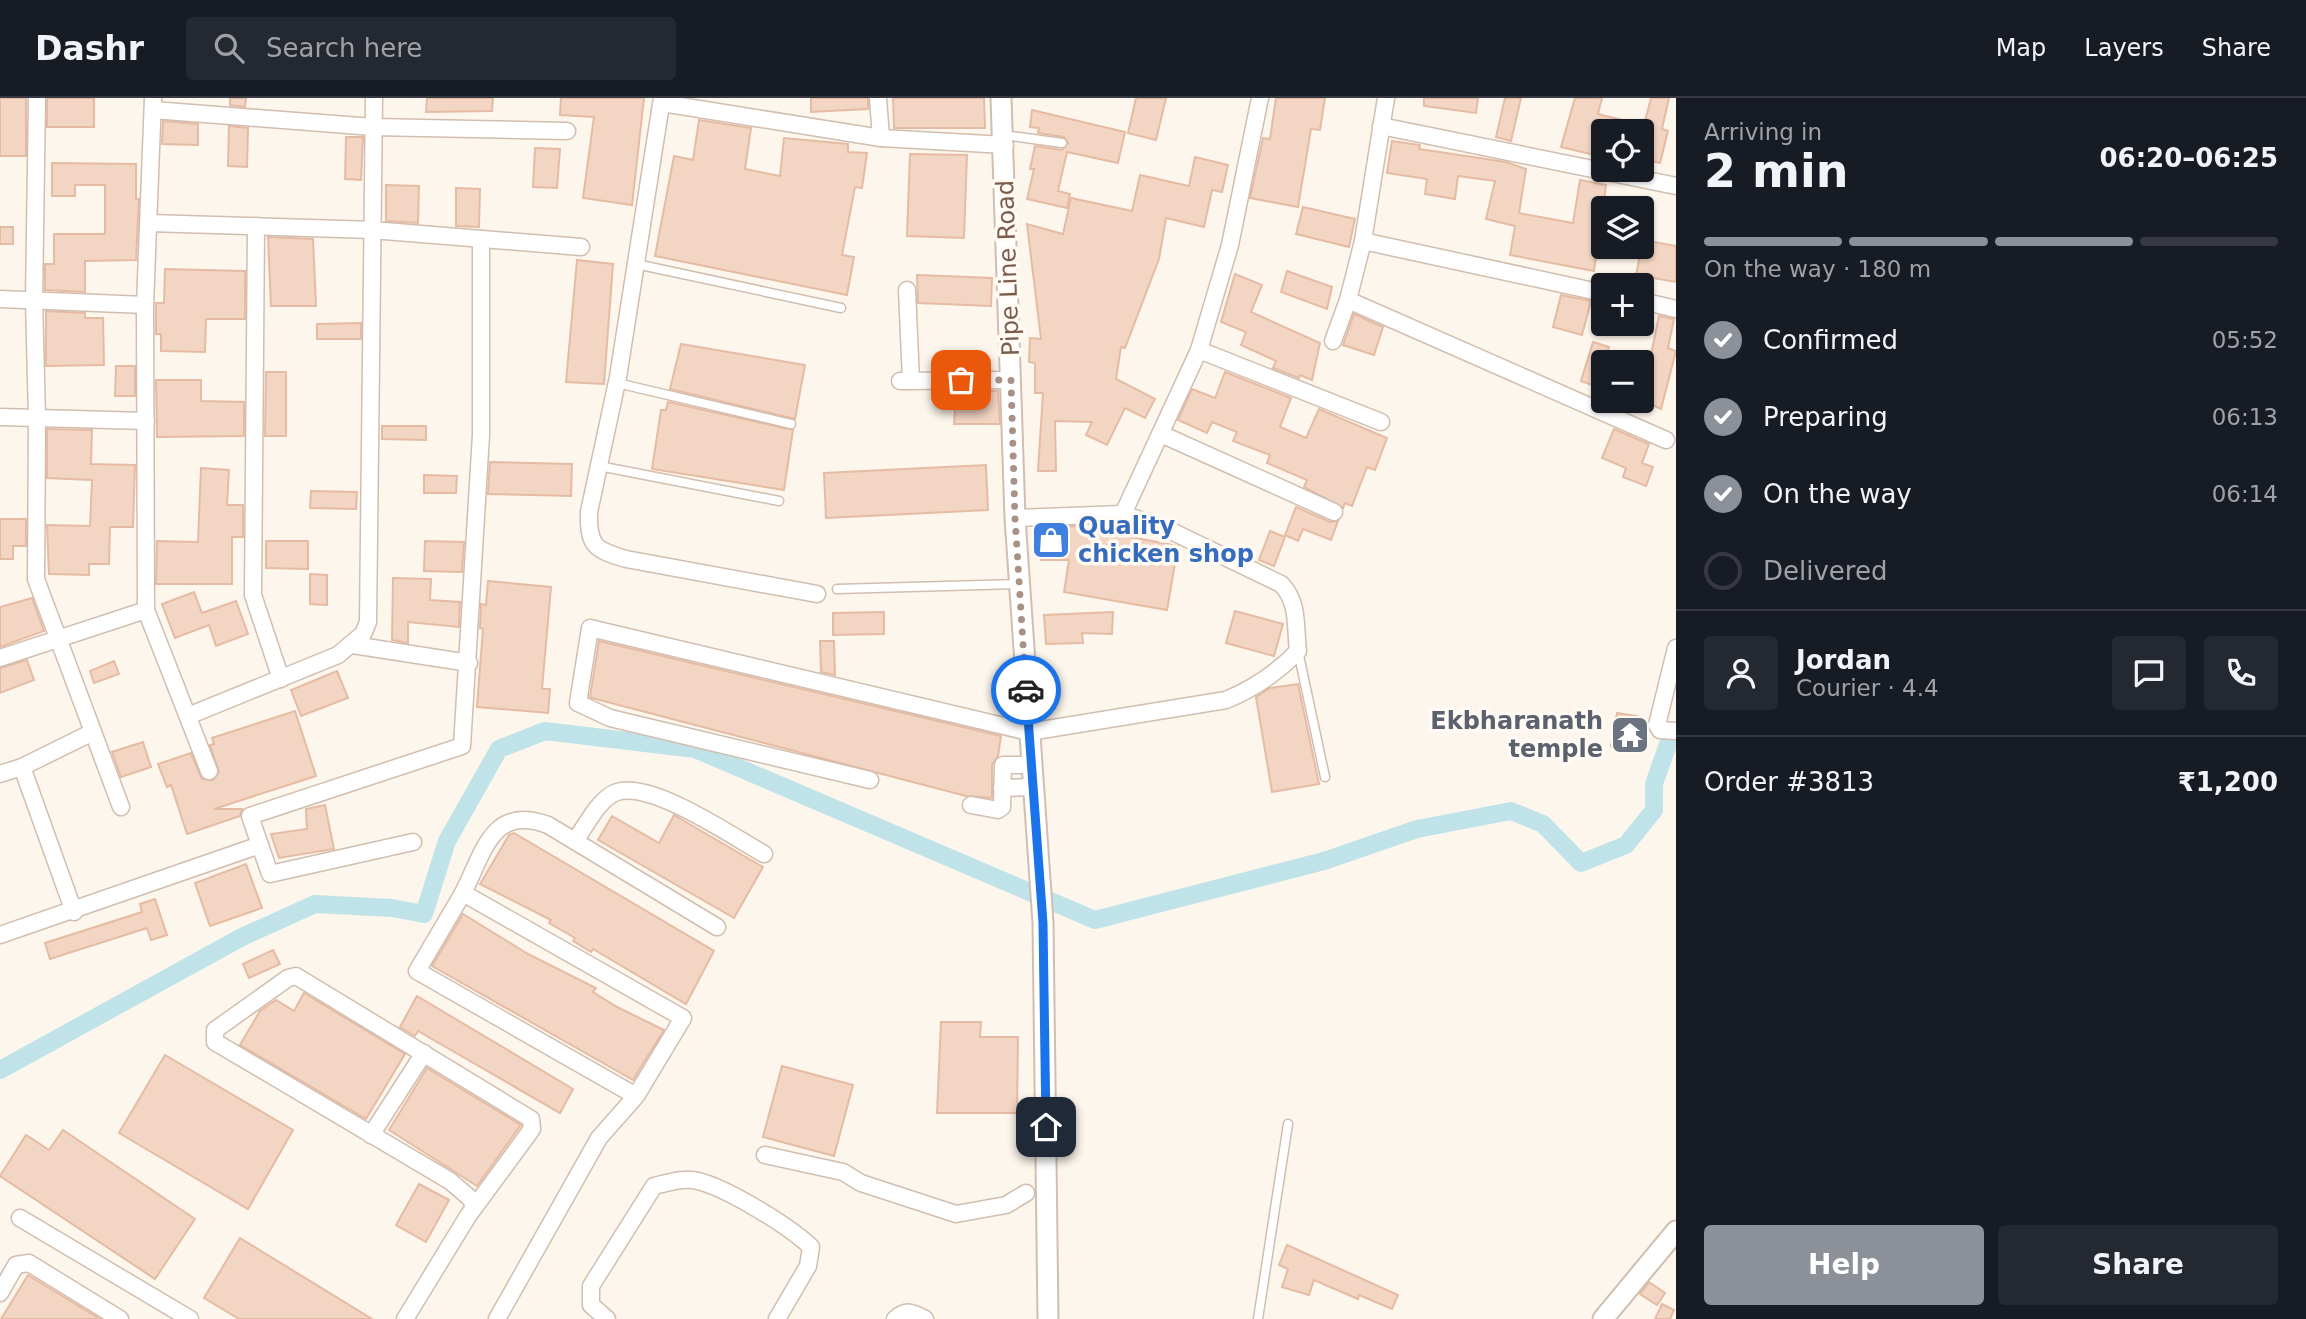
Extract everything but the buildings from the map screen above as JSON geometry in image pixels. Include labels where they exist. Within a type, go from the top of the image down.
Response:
[{"type":"street","points":[[37,98],[34,300],[37,418],[36,579],[121,807]]},
{"type":"street","points":[[188,716],[338,656],[353,645],[368,622],[374,98]]},
{"type":"street","points":[[878,98],[881,138]]},
{"type":"street","name":"Pipe Line Road","points":[[1001,98],[1015,518],[1043,923],[1048,1319]]},
{"type":"street","points":[[1123,514],[1199,350],[1230,245],[1261,98]]},
{"type":"street","points":[[1333,341],[1348,300],[1363,241],[1387,98]]},
{"type":"street","points":[[817,594],[605,553],[594,545],[588,531],[617,383],[662,101],[881,138],[1004,140]]},
{"type":"street","points":[[209,771],[146,610],[145,305],[153,104],[373,127],[567,131]]},
{"type":"street","points":[[1381,126],[1676,186]]},
{"type":"street","points":[[149,223],[372,230],[581,247]]},
{"type":"street","points":[[256,226],[253,595],[281,679]]},
{"type":"street","points":[[413,842],[270,874],[250,817],[462,746],[481,435],[481,239]]},
{"type":"street","points":[[1363,241],[1591,290]]},
{"type":"street","points":[[907,290],[906,381],[1011,380]]},
{"type":"street","points":[[0,299],[145,305]]},
{"type":"street","points":[[1348,300],[1666,440]]},
{"type":"street","points":[[1654,304],[1676,309]]},
{"type":"street","points":[[1199,350],[1381,422]]},
{"type":"street","points":[[0,417],[146,421]]},
{"type":"street","points":[[1161,434],[1334,512]]},
{"type":"street","points":[[870,780],[610,718],[582,706],[578,703],[590,628],[1029,732],[1226,700],[1273,674],[1298,650],[1295,604],[1291,593],[1281,583],[1169,530],[1123,514],[1015,518]]},
{"type":"street","points":[[0,658],[146,610]]},
{"type":"street","points":[[353,645],[469,663]]},
{"type":"street","points":[[1676,649],[1657,725],[1660,730],[1676,731]]},
{"type":"street","points":[[0,774],[22,767],[93,732]]},
{"type":"street","points":[[971,805],[998,810],[1002,807],[1003,765],[1032,765]]},
{"type":"street","points":[[22,767],[74,912]]},
{"type":"street","points":[[1002,788],[1034,787]]},
{"type":"street","points":[[575,841],[608,797],[626,791],[668,799],[764,854]]},
{"type":"street","points":[[636,1096],[417,971],[497,828],[520,818],[536,820],[575,841],[717,926]]},
{"type":"street","points":[[0,935],[74,912],[260,845]]},
{"type":"street","points":[[463,893],[683,1018],[636,1096],[599,1138],[497,1319]]},
{"type":"street","points":[[405,1319],[474,1208],[533,1124],[527,1115],[296,976],[288,978],[215,1030],[215,1042],[450,1181],[471,1199],[474,1208]]},
{"type":"street","points":[[371,1135],[424,1053]]},
{"type":"street","points":[[765,1155],[843,1172],[861,1183],[956,1214],[1006,1205],[1026,1193]]},
{"type":"street","points":[[607,1319],[592,1305],[592,1286],[654,1186],[696,1180],[723,1191],[798,1234],[811,1247],[808,1266],[777,1319]]},
{"type":"street","points":[[20,1218],[190,1319]]},
{"type":"street","points":[[1603,1319],[1676,1231]]},
{"type":"street","points":[[0,1293],[16,1265],[29,1263],[120,1319]]},
{"type":"street","points":[[895,1319],[903,1312],[913,1312],[925,1319]]},
{"type":"lane","points":[[1004,140],[1062,143]]},
{"type":"lane","points":[[636,264],[841,308]]},
{"type":"lane","points":[[617,383],[791,424]]},
{"type":"lane","points":[[599,467],[779,501]]},
{"type":"lane","points":[[837,589],[1019,584]]},
{"type":"lane","points":[[1298,650],[1325,777]]},
{"type":"lane","points":[[1258,1319],[1288,1124]]},
{"type":"lane","points":[[1026,1193],[1046,1182]]},
{"type":"waterway","points":[[0,1070],[242,937],[315,904],[392,908],[424,914],[447,841],[499,749],[545,731],[695,749],[1095,920],[1324,861],[1417,829],[1511,811],[1543,824],[1581,863],[1626,845],[1654,810],[1654,784],[1672,733],[1676,734]]},
{"type":"way so far","points":[[961,380],[1011,380],[1015,518],[1026,690]]},
{"type":"place","name":"Quality chicken shop","points":[[1051,540]]},
{"type":"place","name":"Ekbharanath temple","points":[[1630,735]]},
{"type":"route","points":[[1026,690],[1043,923],[1046,1127]]}]
